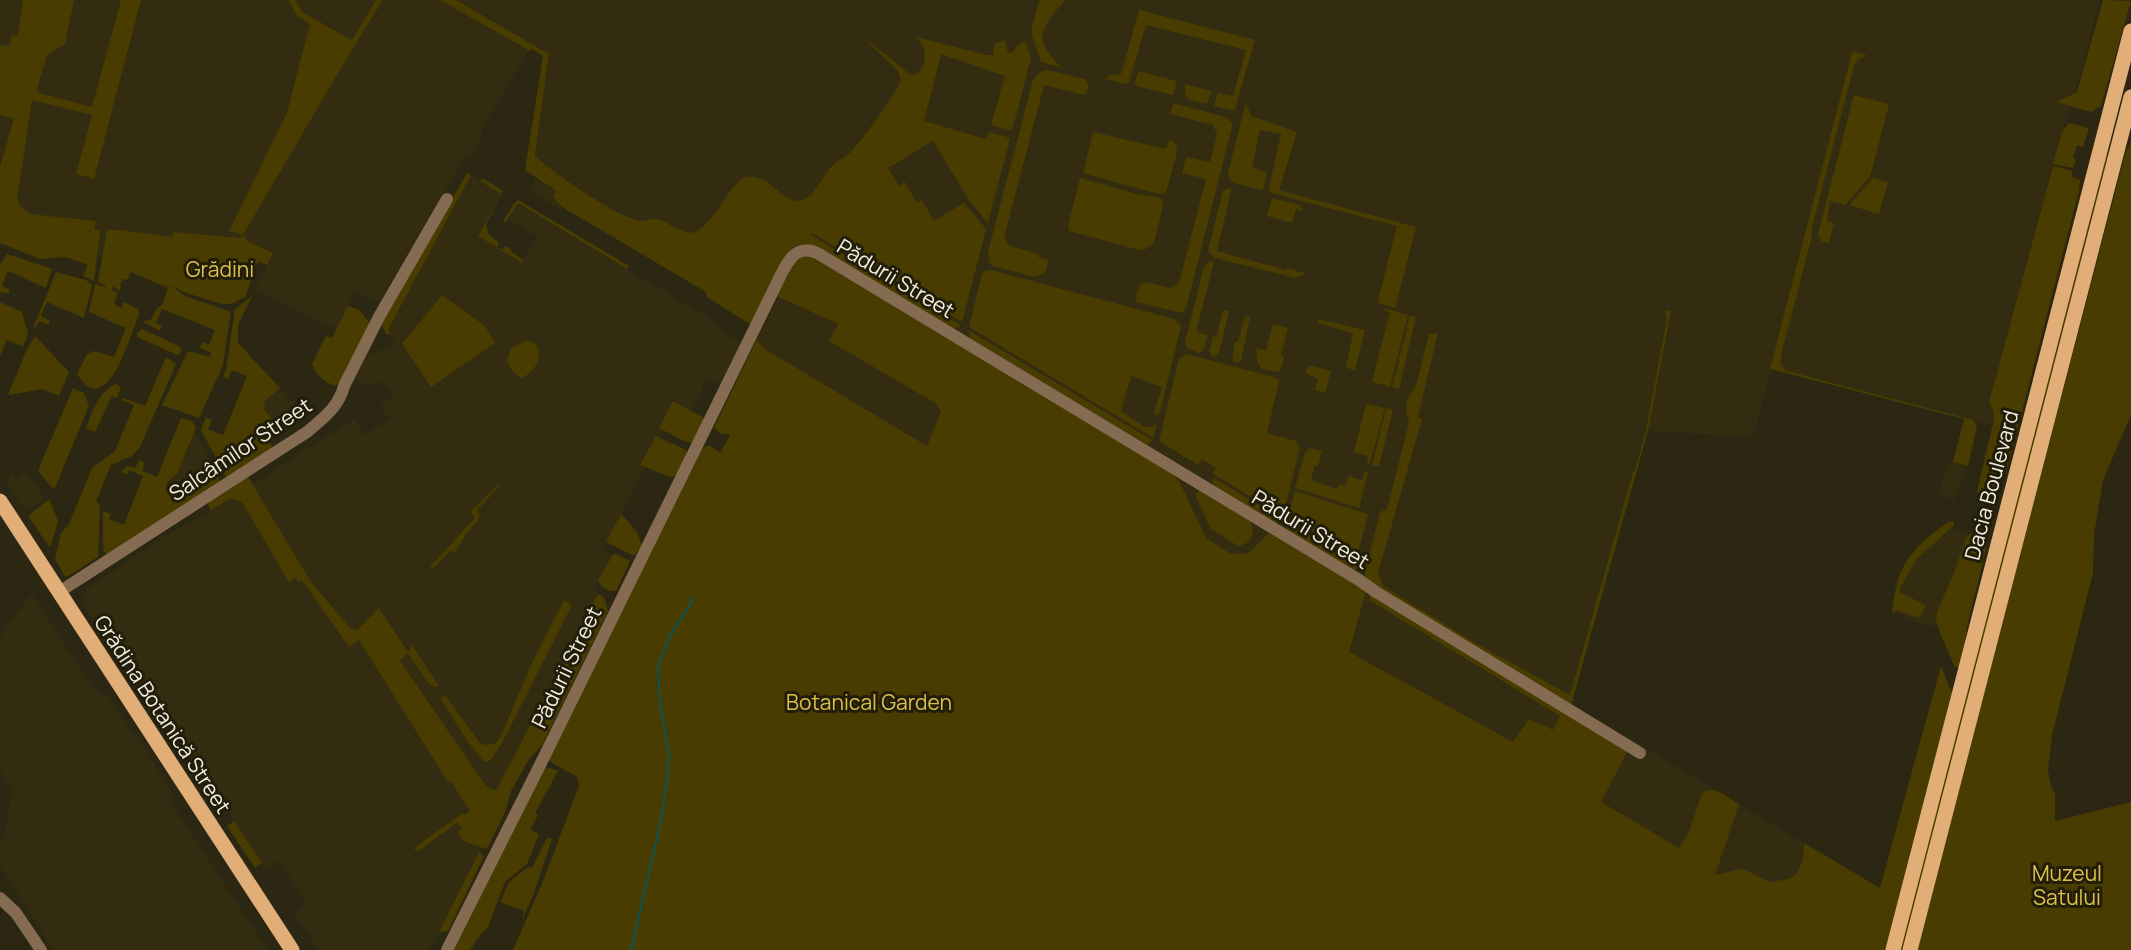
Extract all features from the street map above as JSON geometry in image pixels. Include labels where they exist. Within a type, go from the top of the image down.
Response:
[{"type":"main road","name":"Dacia Boulevard","points":[[1893,950],[2131,31]]},
{"type":"main road","name":"Dacia Boulevard","points":[[1910,950],[2127,127],[2131,98]]},
{"type":"main road","points":[[2107,121],[2127,127]]},
{"type":"main road","name":"Grădina Botanică Street","points":[[0,501],[292,950]]},
{"type":"street","name":"Salcâmilor Street","points":[[59,592],[307,432],[326,416],[342,396],[344,386],[380,315],[447,199]]},
{"type":"street","name":"Pădurii Street","points":[[447,950],[776,287],[794,254],[804,250],[811,250],[819,254],[979,350],[1640,753]]},
{"type":"street","points":[[0,898],[16,913],[41,950]]},
{"type":"shaded area","points":[[0,0],[288,0],[297,16],[353,50],[383,0],[440,0],[529,50],[480,132],[483,135],[471,156],[467,154],[379,302],[355,291],[337,329],[255,290],[273,253],[214,282],[133,260],[0,243]]},
{"type":"shaded area","points":[[295,0],[376,0],[352,40],[301,12]]},
{"type":"shaded area","points":[[456,0],[2100,0],[1989,402],[1993,410],[1993,424],[1976,422],[1771,369],[1753,437],[1648,431],[1572,704],[1880,889],[1767,950],[762,348],[757,339],[777,296],[534,169],[549,54]]},
{"type":"shaded area","points":[[471,175],[501,194],[478,236],[522,263],[537,237],[508,219],[517,203],[712,320],[727,334],[744,344],[723,385],[707,378],[691,411],[676,404],[603,550],[612,556],[594,589],[598,594],[497,789],[501,806],[429,950],[319,950],[294,913],[307,905],[279,861],[266,869],[199,768],[200,766],[176,728],[171,723],[158,722],[82,603],[87,589],[161,538],[203,516],[354,419],[365,435],[389,419],[380,405],[393,397],[382,382],[362,386],[355,377],[367,356],[396,343],[388,330]]},
{"type":"shaded area","points":[[536,179],[556,192],[553,197],[562,207],[561,210],[529,190]]},
{"type":"shaded area","points":[[280,388],[306,416],[282,433],[264,409],[265,401]]},
{"type":"shaded area","points":[[195,432],[218,474],[174,503],[165,490],[167,482],[177,474]]},
{"type":"shaded area","points":[[1950,461],[1968,466],[1954,500],[1938,493]]},
{"type":"shaded area","points":[[27,473],[44,498],[27,511],[23,505],[21,506],[6,481],[12,474],[16,480]]},
{"type":"shaded area","points":[[1945,524],[1968,535],[1937,612],[1937,626],[1922,625],[1892,611],[1898,577],[1907,559],[1919,545]]},
{"type":"shaded area","points":[[32,594],[92,687],[104,697],[108,695],[133,735],[136,734],[176,800],[171,803],[268,950],[53,950],[0,865],[0,845],[4,837],[12,790],[0,771],[0,639],[6,626]]},
{"type":"green space","points":[[23,0],[74,0],[65,44],[47,55],[36,92],[92,107],[121,0],[141,0],[94,179],[76,174],[92,115],[32,100],[17,199],[20,206],[29,214],[96,221],[94,229],[100,231],[94,281],[83,276],[88,265],[66,257],[40,259],[0,243],[0,167],[14,118],[0,115],[0,52],[1,45],[10,46],[12,35],[18,36]]},
{"type":"green space","points":[[288,0],[295,0],[302,12],[352,40],[376,0],[383,0],[341,68],[243,235],[229,231],[287,113],[310,24],[297,16]]},
{"type":"green space","points":[[440,0],[456,0],[549,54],[535,156],[556,173],[619,213],[643,221],[657,219],[690,233],[695,232],[709,220],[741,180],[755,177],[793,200],[804,200],[832,166],[851,152],[878,117],[901,81],[898,71],[866,39],[912,76],[921,70],[925,61],[924,49],[916,37],[987,55],[993,55],[994,44],[1005,40],[1008,53],[1013,52],[1025,41],[1031,58],[1012,131],[991,125],[1005,76],[941,54],[924,121],[986,139],[989,132],[1010,138],[988,223],[969,200],[933,141],[888,168],[899,186],[905,182],[917,203],[922,200],[934,221],[964,203],[986,229],[962,322],[812,233],[811,235],[960,327],[950,329],[808,244],[798,245],[790,250],[753,326],[707,297],[706,292],[562,207],[553,197],[556,191],[525,170],[543,56],[532,49],[530,51]]},
{"type":"green space","points":[[1065,0],[1050,19],[1043,34],[1046,49],[1062,68],[1041,62],[1032,36],[1031,31],[1039,1]]},
{"type":"green space","points":[[2103,0],[2131,1],[2101,106],[2091,112],[2056,102],[2077,92]]},
{"type":"green space","points":[[1139,10],[1255,40],[1235,109],[1214,106],[1218,93],[1233,96],[1246,50],[1146,25],[1129,82],[1126,84],[1105,79],[1110,75],[1121,74]]},
{"type":"green space","points":[[1852,52],[1867,55],[1858,60],[1854,66],[1812,227],[1811,240],[1781,355],[1781,364],[1787,371],[1973,420],[1977,426],[1968,466],[1953,462],[1964,419],[1770,369]]},
{"type":"green space","points":[[1047,70],[1085,79],[1089,86],[1085,95],[1044,85],[1004,238],[1010,246],[1039,254],[1038,257],[1049,260],[1045,273],[1035,277],[993,266],[989,262],[988,252],[1033,80],[1040,72]]},
{"type":"green space","points":[[1138,71],[1177,81],[1173,95],[1136,86]]},
{"type":"green space","points":[[1185,84],[1212,91],[1207,104],[1190,100],[1185,95]]},
{"type":"green space","points":[[1854,95],[1889,104],[1870,177],[1845,205],[1830,201],[1827,221],[1834,223],[1829,243],[1821,241],[1818,234]]},
{"type":"green space","points":[[1246,102],[1251,116],[1297,132],[1279,190],[1416,227],[1395,308],[1379,303],[1378,300],[1397,226],[1271,193],[1269,188],[1281,134],[1260,130],[1252,168],[1267,172],[1264,188],[1261,190],[1234,183],[1229,179],[1228,173]]},
{"type":"green space","points":[[1173,103],[1226,117],[1233,124],[1186,308],[1182,313],[1136,302],[1135,297],[1141,283],[1170,288],[1179,283],[1206,179],[1182,173],[1186,157],[1210,162],[1217,134],[1213,125],[1170,114]]},
{"type":"green space","points":[[2069,123],[2089,128],[2083,147],[2077,145],[2073,168],[2053,164],[2062,131]]},
{"type":"green space","points":[[1093,132],[1166,149],[1169,140],[1175,143],[1177,153],[1166,192],[1162,194],[1151,192],[1083,173]]},
{"type":"green space","name":"Muzeul Satului","points":[[2131,142],[2131,415],[2103,480],[2094,534],[2093,573],[2052,735],[2048,770],[2051,787],[2055,794],[2055,821],[2131,802],[2131,950],[1916,950],[2126,151]]},
{"type":"green space","points":[[2104,154],[2108,155],[1903,950],[1898,950]]},
{"type":"green space","points":[[2053,166],[2072,171],[2072,177],[2080,180],[2079,191],[2006,473],[1981,499],[1977,492],[1994,419],[1989,402]]},
{"type":"green space","points":[[467,173],[471,175],[388,330],[391,334],[386,334],[382,326],[384,314]]},
{"type":"green space","points":[[482,178],[503,191],[486,224],[488,234],[499,243],[497,247],[503,250],[505,246],[512,250],[511,252],[524,260],[522,263],[478,236],[501,194],[480,181]]},
{"type":"green space","points":[[1080,178],[1133,193],[1161,198],[1163,205],[1154,243],[1144,250],[1139,250],[1069,231],[1068,225]]},
{"type":"green space","points":[[1873,178],[1888,182],[1879,214],[1849,205]]},
{"type":"green space","points":[[1232,187],[1217,251],[1286,270],[1287,268],[1304,273],[1303,275],[1295,278],[1215,258],[1208,251],[1223,191]]},
{"type":"green space","points":[[1272,198],[1300,205],[1303,211],[1296,209],[1292,223],[1267,216]]},
{"type":"green space","points":[[518,200],[629,266],[627,269],[518,203],[505,223],[503,222]]},
{"type":"green space","name":"Grădini","points":[[107,230],[172,237],[173,232],[241,238],[243,235],[249,242],[273,253],[267,265],[258,261],[245,297],[231,304],[222,304],[186,293],[170,285],[185,296],[231,312],[223,365],[199,418],[162,405],[188,351],[210,357],[211,353],[200,348],[202,342],[209,345],[215,330],[162,309],[156,323],[162,326],[160,331],[143,322],[150,321],[157,308],[162,305],[168,288],[131,272],[127,280],[123,279],[119,291],[113,286],[112,290],[118,293],[114,304],[121,308],[124,302],[138,309],[139,315],[116,370],[107,382],[98,388],[88,386],[77,374],[87,354],[94,351],[114,357],[126,328],[89,312],[95,284],[106,286],[98,282]]},
{"type":"green space","points":[[7,254],[52,269],[46,288],[8,271],[2,286],[10,290],[8,294],[1,292],[0,295],[0,265]]},
{"type":"green space","name":"Botanical Garden","points":[[799,257],[812,257],[1172,473],[1180,483],[1206,538],[1231,554],[1249,553],[1269,533],[1366,591],[1349,652],[1513,742],[1529,719],[1553,730],[1560,716],[1369,600],[1371,593],[1604,733],[1627,752],[1601,802],[1679,848],[1689,832],[1702,793],[1716,791],[1739,804],[1715,875],[1743,869],[1770,882],[1789,879],[1797,873],[1803,860],[1804,843],[1880,888],[1941,666],[1952,693],[1888,950],[513,950],[543,881],[579,786],[577,777],[548,759],[702,450],[706,446],[711,446],[720,453],[730,436],[726,433],[721,434],[714,428],[757,339],[763,348],[927,446],[941,412],[935,403],[829,341],[838,324],[777,296]]},
{"type":"green space","points":[[1209,262],[1214,262],[1196,332],[1208,335],[1203,350],[1199,353],[1187,348],[1185,342],[1204,267]]},
{"type":"green space","points":[[991,270],[1174,319],[1181,326],[1159,415],[1155,415],[1154,412],[1162,387],[1131,376],[1121,411],[1145,427],[1153,427],[1154,423],[1156,427],[1153,438],[969,327],[982,274]]},
{"type":"green space","points":[[56,272],[86,280],[92,285],[84,318],[47,302],[41,316],[50,321],[48,325],[39,321],[36,327],[48,340],[34,326]]},
{"type":"green space","points":[[442,295],[485,326],[495,343],[431,387],[402,344]]},
{"type":"green space","points":[[252,296],[238,325],[238,343],[280,388],[265,401],[264,409],[276,425],[267,433],[273,448],[227,479],[201,430],[206,417],[212,420],[208,429],[223,435],[247,376],[232,370],[228,379],[223,377],[235,309]]},
{"type":"green space","points":[[0,302],[22,312],[28,334],[23,347],[7,340],[0,356]]},
{"type":"green space","points":[[348,306],[358,309],[370,323],[341,381],[335,386],[321,377],[312,364],[326,336],[332,338]]},
{"type":"green space","points":[[1385,308],[1408,315],[1390,387],[1372,382],[1390,312],[1384,310]]},
{"type":"green space","points":[[1223,310],[1229,311],[1219,354],[1213,357],[1209,352],[1213,336],[1216,337]]},
{"type":"green space","points":[[1671,310],[1648,431],[1571,705],[1373,586],[1366,578],[1365,572],[1380,512],[1387,509],[1409,422],[1406,412],[1407,403],[1416,386],[1429,334],[1438,333],[1418,417],[1422,419],[1378,573],[1383,586],[1477,644],[1570,695],[1646,430],[1666,324],[1667,316],[1664,311]]},
{"type":"green space","points":[[1410,315],[1416,317],[1399,389],[1392,387]]},
{"type":"green space","points":[[1245,316],[1250,317],[1241,361],[1237,363],[1232,360],[1235,342],[1238,342]]},
{"type":"green space","points":[[1318,319],[1365,330],[1355,370],[1346,368],[1353,333],[1317,323]]},
{"type":"green space","points":[[1273,324],[1288,328],[1281,356],[1284,357],[1280,372],[1262,369],[1257,359],[1256,348],[1266,350]]},
{"type":"green space","points":[[142,329],[181,347],[180,354],[177,355],[137,337],[137,333]]},
{"type":"green space","points":[[968,330],[1152,440],[1147,445],[971,340]]},
{"type":"green space","points":[[35,336],[69,372],[59,396],[43,389],[8,395],[27,349]]},
{"type":"green space","points":[[525,341],[531,341],[538,347],[539,357],[533,369],[521,378],[512,371],[507,361],[511,348]]},
{"type":"green space","points":[[1186,354],[1274,377],[1279,381],[1267,433],[1296,441],[1300,448],[1283,516],[1213,474],[1216,468],[1202,459],[1198,465],[1159,441],[1179,359]]},
{"type":"green space","points":[[166,357],[176,364],[140,447],[132,456],[111,465],[96,501],[100,505],[98,557],[67,577],[55,559],[61,533],[69,524],[92,468],[115,451],[134,405],[122,400],[123,398],[145,406]]},
{"type":"green space","points":[[1313,366],[1331,371],[1325,393],[1315,390],[1318,379],[1305,373],[1308,367]]},
{"type":"green space","points":[[115,384],[121,387],[117,398],[112,396],[95,432],[86,428],[100,398]]},
{"type":"green space","points":[[73,388],[84,393],[89,406],[54,490],[39,472],[39,468]]},
{"type":"green space","points":[[673,401],[706,419],[692,443],[659,428]]},
{"type":"green space","points":[[1366,404],[1385,408],[1370,464],[1367,464],[1368,456],[1354,452]]},
{"type":"green space","points":[[1386,408],[1393,410],[1379,466],[1372,465]]},
{"type":"green space","points":[[181,418],[192,421],[196,428],[177,474],[167,482],[166,490],[174,503],[218,474],[220,483],[106,555],[103,549],[103,511],[111,514],[109,519],[124,525],[143,476],[129,470],[127,475],[121,472],[128,466],[135,468],[139,460],[145,463],[142,471],[157,477]]},
{"type":"green space","points":[[656,436],[686,450],[687,454],[678,475],[670,477],[640,465]]},
{"type":"green space","points":[[1309,448],[1322,451],[1311,480],[1337,489],[1339,484],[1346,486],[1348,476],[1362,480],[1365,472],[1368,472],[1359,508],[1295,488],[1305,453]]},
{"type":"green space","points":[[248,477],[311,582],[351,629],[357,630],[379,608],[408,652],[412,645],[439,686],[435,687],[428,683],[408,653],[400,661],[486,786],[493,790],[497,789],[598,594],[604,597],[608,611],[542,745],[528,761],[511,791],[505,812],[487,849],[462,839],[458,832],[463,829],[457,823],[417,852],[414,848],[463,813],[465,815],[470,811],[450,780],[448,782],[359,640],[349,647],[302,580],[299,582],[295,577],[289,582],[242,502],[231,498],[210,511],[208,502]]},
{"type":"green space","points":[[1214,478],[1282,519],[1276,524],[1223,494],[1212,482]]},
{"type":"green space","points":[[498,485],[498,488],[477,510],[480,515],[477,522],[466,534],[455,553],[450,551],[433,569],[430,567],[475,518],[470,512]]},
{"type":"green space","points":[[1199,490],[1251,522],[1253,531],[1249,541],[1238,546],[1211,529],[1195,495]]},
{"type":"green space","points":[[1295,491],[1368,514],[1356,561],[1287,519]]},
{"type":"green space","points":[[49,499],[58,521],[50,548],[28,516]]},
{"type":"green space","points":[[621,514],[637,532],[642,546],[634,556],[606,542]]},
{"type":"green space","points":[[1287,521],[1359,566],[1358,568],[1353,571],[1287,532]]},
{"type":"green space","points":[[1950,521],[1954,522],[1954,525],[1917,559],[1900,588],[1901,593],[1926,605],[1919,618],[1896,610],[1895,614],[1892,611],[1895,593],[1904,567],[1921,544]]},
{"type":"green space","points":[[1970,534],[1980,535],[1987,544],[1959,668],[1955,667],[1936,619],[1966,537]]},
{"type":"green space","points":[[613,554],[630,561],[616,591],[606,589],[598,581]]},
{"type":"green space","points":[[564,600],[572,605],[502,743],[490,761],[484,762],[468,742],[440,698],[445,695],[479,742],[485,745],[495,744],[500,738],[532,663]]},
{"type":"green space","points":[[544,768],[558,771],[535,813],[538,815],[530,830],[539,834],[527,864],[505,882],[488,927],[470,950],[451,950]]},
{"type":"green space","points":[[234,821],[262,863],[255,868],[227,826]]},
{"type":"green space","points":[[547,837],[552,839],[533,896],[522,920],[524,911],[500,902],[509,882],[528,867],[532,868]]},
{"type":"green space","points":[[479,852],[484,856],[448,931],[439,932]]},
{"type":"waterway","points":[[631,950],[659,830],[667,781],[669,755],[660,705],[658,665],[669,638],[694,598]]}]
